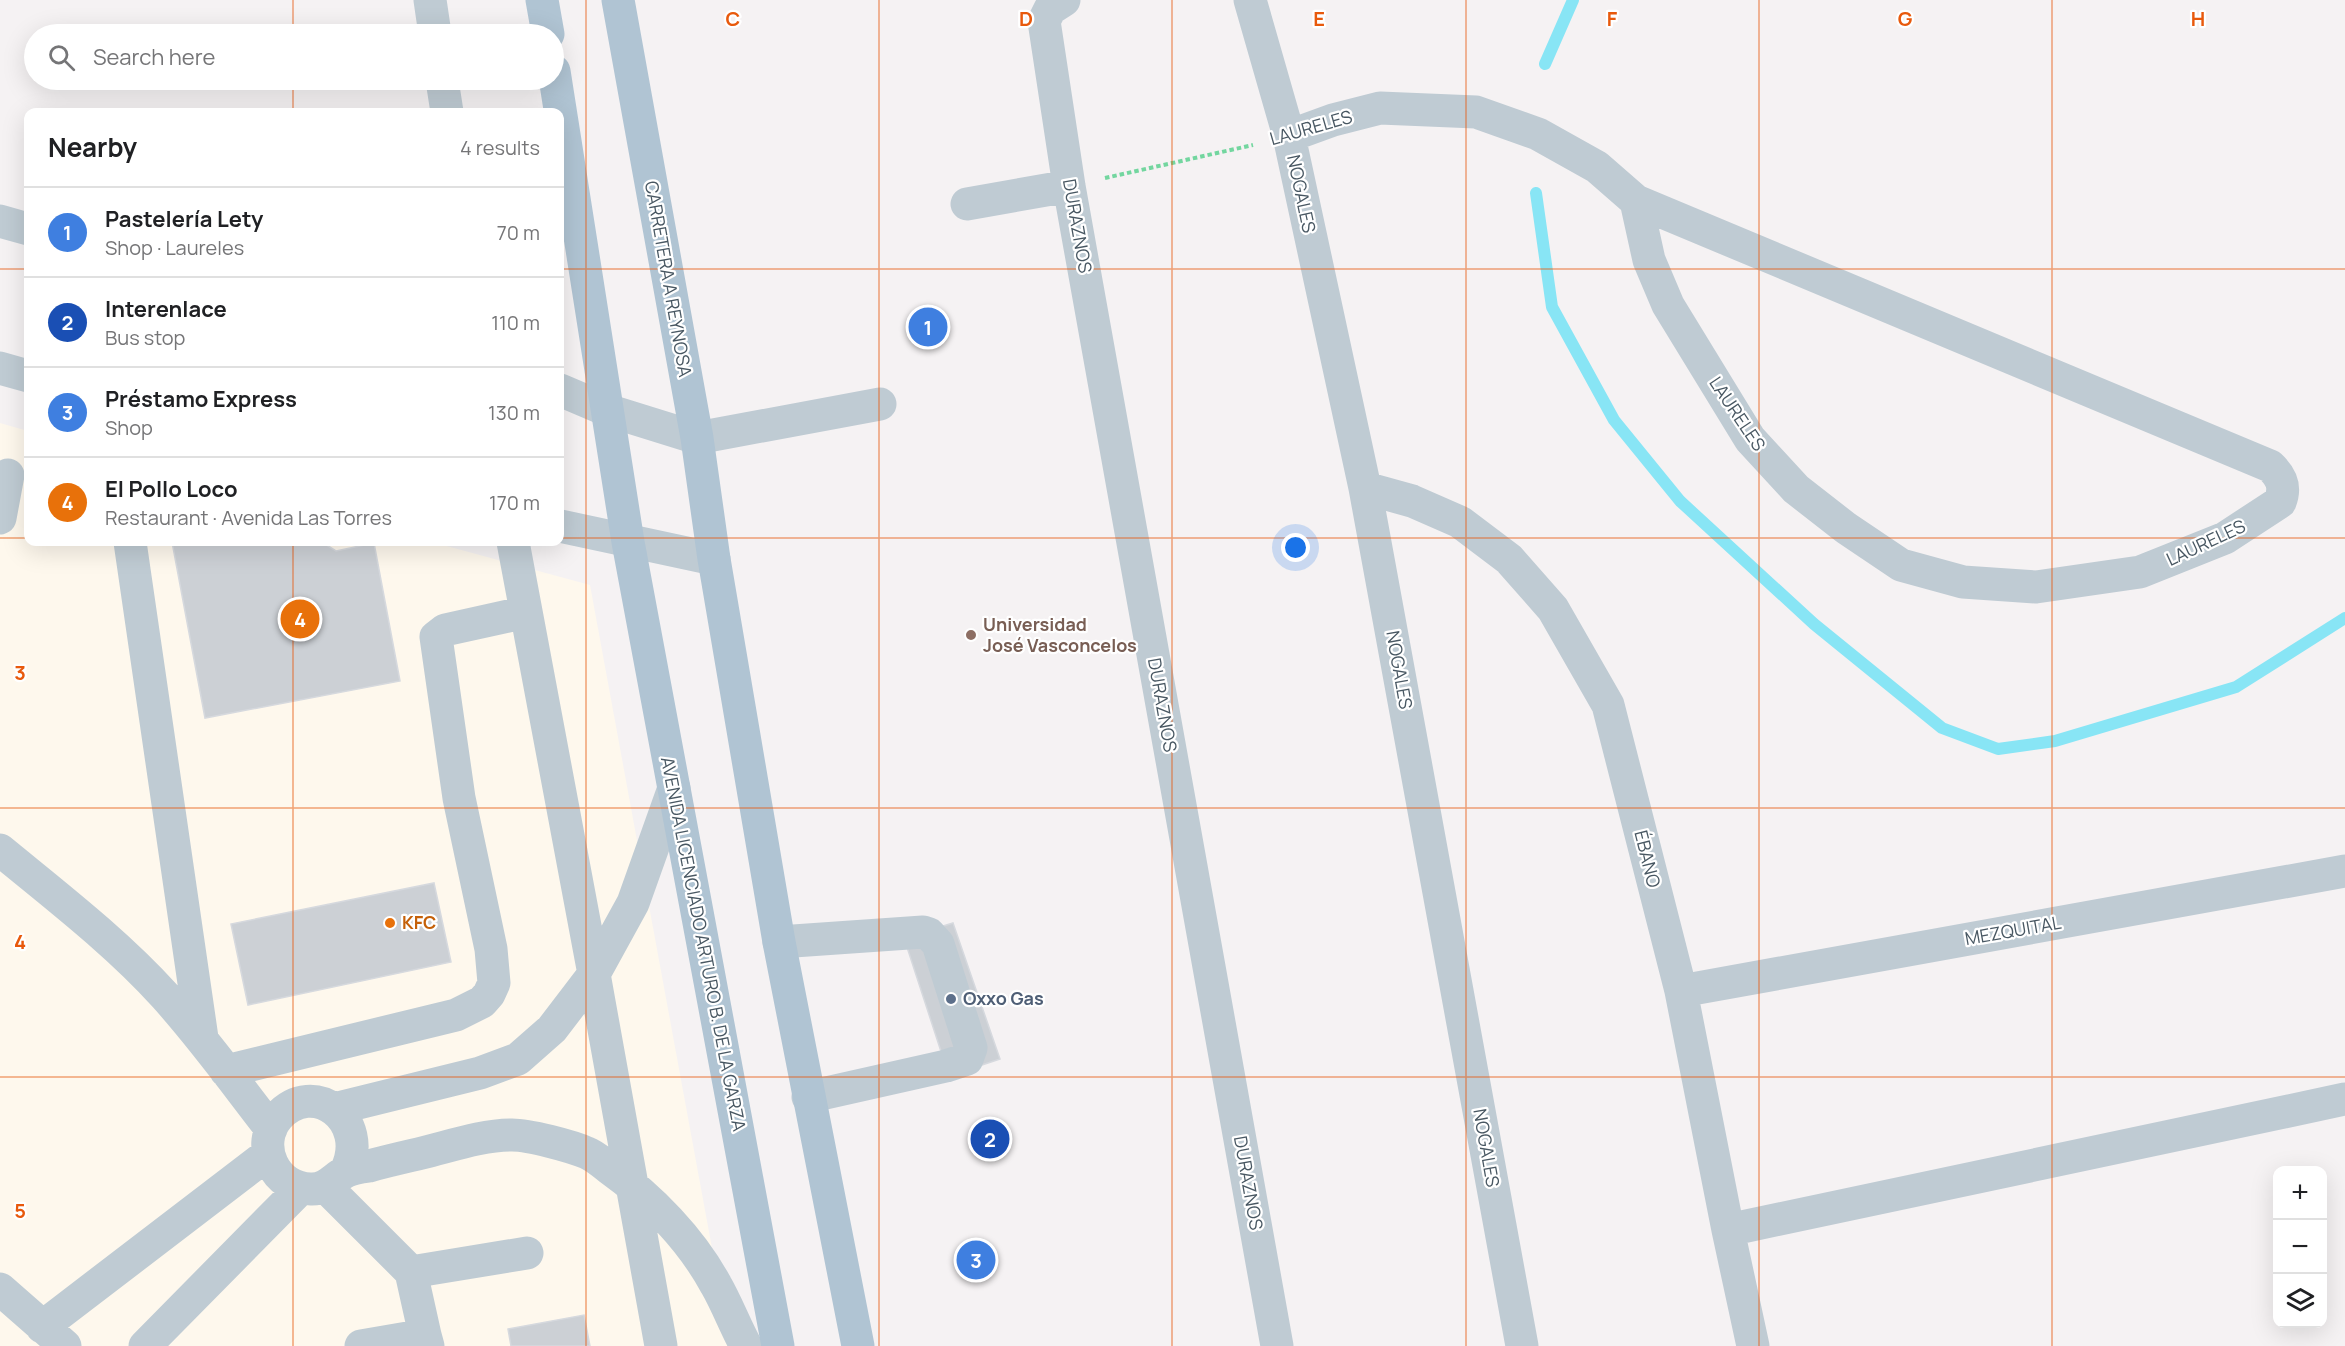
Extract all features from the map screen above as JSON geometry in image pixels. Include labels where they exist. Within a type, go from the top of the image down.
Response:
[{"type":"main road","points":[[542,0],[546,24]]},
{"type":"main road","name":"CARRETERA A REYNOSA","points":[[618,0],[697,438],[714,559]]},
{"type":"main road","points":[[557,90],[560,108]]},
{"type":"main road","points":[[564,136],[628,542]]},
{"type":"main road","name":"AVENIDA LICENCIADO ARTURO B. DE LA GARZA","points":[[628,542],[778,1346]]},
{"type":"main road","points":[[714,559],[778,942],[858,1346]]},
{"type":"street","points":[[430,0],[434,24]]},
{"type":"street","name":"DURAZNOS","points":[[1064,0],[1050,9],[1044,21],[1069,186],[1277,1346]]},
{"type":"street","name":"NOGALES","points":[[1250,0],[1289,136],[1365,488],[1522,1346]]},
{"type":"street","points":[[444,90],[446,108]]},
{"type":"street","name":"LAURELES","points":[[1289,136],[1333,120],[1380,108],[1476,112],[1539,134],[1597,167],[1635,201],[2270,466],[2278,473],[2282,481],[2283,495],[2280,502],[2225,538],[2140,572],[2036,587],[1963,582],[1902,565],[1846,528],[1796,489],[1750,439],[1668,305],[1648,260],[1635,201]]},
{"type":"street","points":[[967,204],[1069,186]]},
{"type":"street","points":[[0,221],[24,228]]},
{"type":"street","points":[[0,368],[24,375]]},
{"type":"street","points":[[564,392],[606,410],[697,438],[880,404]]},
{"type":"street","points":[[0,518],[12,476]]},
{"type":"street","name":"ÉBANO","points":[[1365,488],[1412,501],[1460,522],[1509,559],[1553,609],[1608,705],[1681,991],[1753,1346]]},
{"type":"street","points":[[564,527],[714,559]]},
{"type":"street","points":[[131,546],[202,1038]]},
{"type":"street","points":[[514,546],[661,1346]]},
{"type":"street","points":[[226,1071],[456,1015],[482,1002],[489,994],[494,982],[491,949],[459,798],[436,637],[445,630],[526,612]]},
{"type":"street","points":[[334,1109],[480,1073],[518,1059],[552,1029],[594,974],[633,903],[674,788]]},
{"type":"street","points":[[0,850],[92,926],[164,994],[202,1038],[226,1071],[269,1141],[280,1176],[289,1183],[324,1182],[477,1140],[512,1135],[588,1153],[631,1184],[689,1243],[716,1285],[746,1346]]},
{"type":"street","name":"MEZQUITAL","points":[[1681,991],[2345,871]]},
{"type":"street","points":[[778,942],[923,932],[929,934],[938,944],[971,1048],[967,1059],[946,1066],[808,1097]]},
{"type":"street","points":[[1728,1230],[2345,1099]]},
{"type":"street","points":[[0,1289],[53,1337],[269,1141],[278,1118],[297,1103],[321,1102],[334,1109],[345,1120],[352,1134],[354,1149],[324,1182],[145,1346]]},
{"type":"street","points":[[324,1182],[411,1272],[427,1340],[361,1346]]},
{"type":"street","points":[[411,1272],[527,1253]]},
{"type":"path","name":"LAURELES","points":[[1069,186],[1289,136]]},
{"type":"shaded area","points":[[0,423],[24,430],[24,546],[447,546],[590,585],[730,1346],[0,1346]]},
{"type":"building","points":[[173,546],[328,546],[336,551],[360,546],[375,546],[400,681],[205,718]]},
{"type":"building","points":[[434,883],[451,962],[248,1005],[231,924]]},
{"type":"building","name":"Oxxo Gas","points":[[953,923],[1000,1059],[949,1076],[904,938]]},
{"type":"building","points":[[584,1315],[590,1346],[511,1346],[508,1329]]},
{"type":"waterway","points":[[1545,64],[1573,0]]},
{"type":"waterway","points":[[1536,193],[1552,307],[1614,420],[1680,501],[1814,624],[1942,728],[1998,749],[2055,741],[2236,687],[2345,618]]},
{"type":"place","name":"Pastelería Lety","points":[[928,327]]},
{"type":"place","name":"El Pollo Loco","points":[[300,619]]},
{"type":"place","name":"Universidad José Vasconcelos","points":[[971,635]]},
{"type":"place","name":"KFC","points":[[390,923]]},
{"type":"place","name":"Oxxo Gas","points":[[951,999]]},
{"type":"place","name":"Interenlace","points":[[990,1139]]},
{"type":"place","name":"Préstamo Express","points":[[976,1260]]}]
